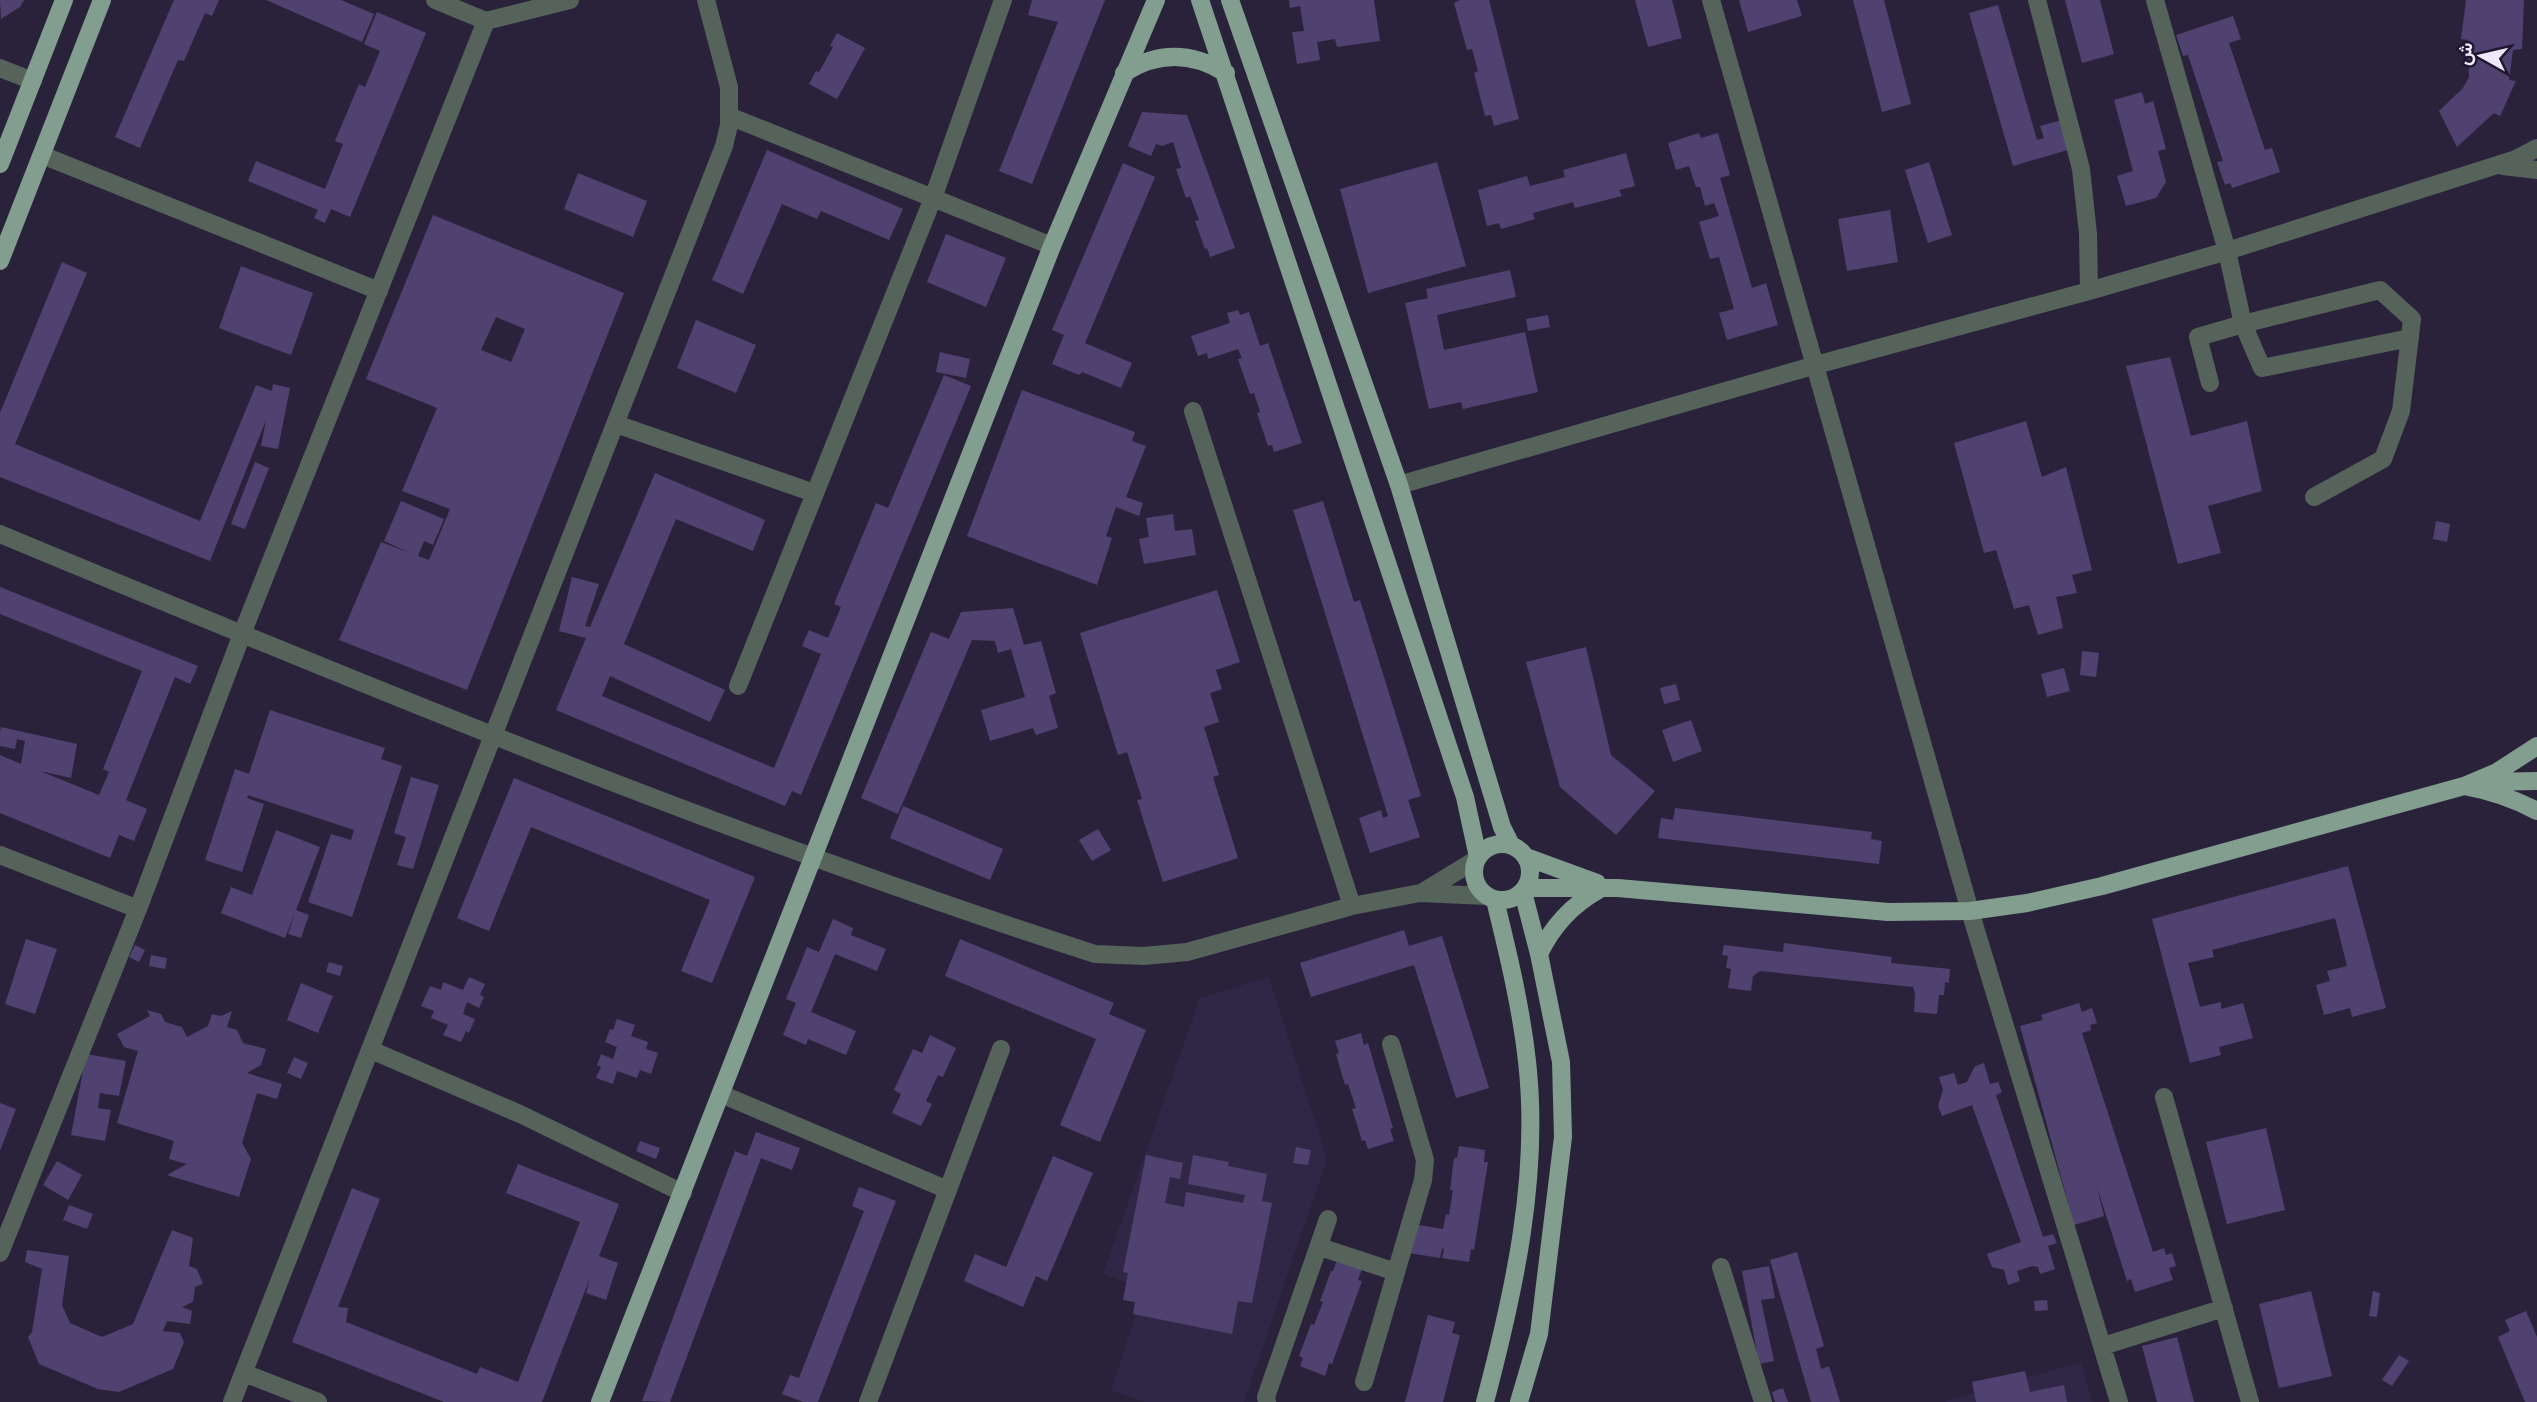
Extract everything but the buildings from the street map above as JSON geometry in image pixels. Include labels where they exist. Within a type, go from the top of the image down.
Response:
[{"type":"main road","points":[[0,164],[64,0]]},
{"type":"main road","points":[[0,261],[102,0]]},
{"type":"main road","points":[[600,1402],[1052,246],[1156,0]]},
{"type":"main road","points":[[1200,0],[1465,797],[1478,858],[1474,874],[1476,882],[1491,898],[1512,974],[1524,1039],[1530,1135],[1521,1235],[1507,1318],[1485,1402]]},
{"type":"main road","points":[[1230,0],[1399,485],[1502,827],[1511,845]]},
{"type":"main road","points":[[1124,73],[1152,59],[1183,56],[1213,65],[1226,73]]},
{"type":"main road","points":[[2468,785],[2497,772],[2537,746]]},
{"type":"main road","points":[[1524,890],[1609,889],[1888,912],[1970,911],[2027,903],[2102,886],[2468,785],[2497,780],[2537,781]]},
{"type":"main road","points":[[2468,785],[2518,800],[2537,811]]},
{"type":"main road","points":[[1478,858],[1492,845],[1502,843],[1520,849],[1530,866],[1530,876],[1524,890],[1514,898],[1491,898]]},
{"type":"main road","points":[[1526,857],[1609,889]]},
{"type":"main road","points":[[1539,954],[1563,916],[1609,889]]},
{"type":"main road","points":[[1520,1402],[1539,1334],[1563,1136],[1561,1062],[1524,890]]},
{"type":"street","points":[[435,0],[486,22],[570,0]]},
{"type":"street","points":[[232,1402],[724,146],[729,116],[729,87],[706,0]]},
{"type":"street","points":[[738,686],[933,198],[1003,0]]},
{"type":"street","points":[[1711,0],[1970,911],[2119,1402]]},
{"type":"street","points":[[2037,0],[2081,169],[2088,234],[2089,291]]},
{"type":"street","points":[[2155,0],[2227,251],[2243,324],[2262,368],[2410,338]]},
{"type":"street","points":[[0,1253],[138,909],[242,634],[486,22]]},
{"type":"street","points":[[0,68],[33,81]]},
{"type":"street","points":[[729,116],[1052,246]]},
{"type":"street","points":[[1399,485],[2227,251],[2516,159],[2537,148]]},
{"type":"street","points":[[42,155],[379,291]]},
{"type":"street","points":[[2493,165],[2537,170]]},
{"type":"street","points":[[2210,383],[2198,337],[2380,290],[2412,320],[2400,411],[2383,459],[2314,497]]},
{"type":"street","points":[[1193,411],[1352,906]]},
{"type":"street","points":[[616,424],[814,493]]},
{"type":"street","points":[[0,534],[495,736],[813,856],[1095,954],[1143,956],[1187,952],[1352,906],[1420,893],[1491,898]]},
{"type":"street","points":[[0,855],[138,909]]},
{"type":"street","points":[[1420,893],[1478,858]]},
{"type":"street","points":[[1364,1382],[1423,1180],[1425,1160],[1391,1044]]},
{"type":"street","points":[[868,1402],[1001,1049]]},
{"type":"street","points":[[371,1050],[520,1114],[682,1193]]},
{"type":"street","points":[[721,1094],[948,1190]]},
{"type":"street","points":[[2164,1097],[2250,1402]]},
{"type":"street","points":[[1267,1402],[1266,1397],[1328,1219]]},
{"type":"street","points":[[1320,1247],[1396,1272]]},
{"type":"street","points":[[1721,1267],[1763,1402]]},
{"type":"street","points":[[2103,1346],[2224,1308]]},
{"type":"street","points":[[244,1373],[318,1402]]},
{"type":"shaded area","points":[[1269,977],[1327,1159],[1244,1402],[1145,1402],[1111,1390],[1144,1289],[1103,1274],[1200,998]]},
{"type":"shaded area","points":[[2081,1362],[2092,1402],[1944,1402]]}]
